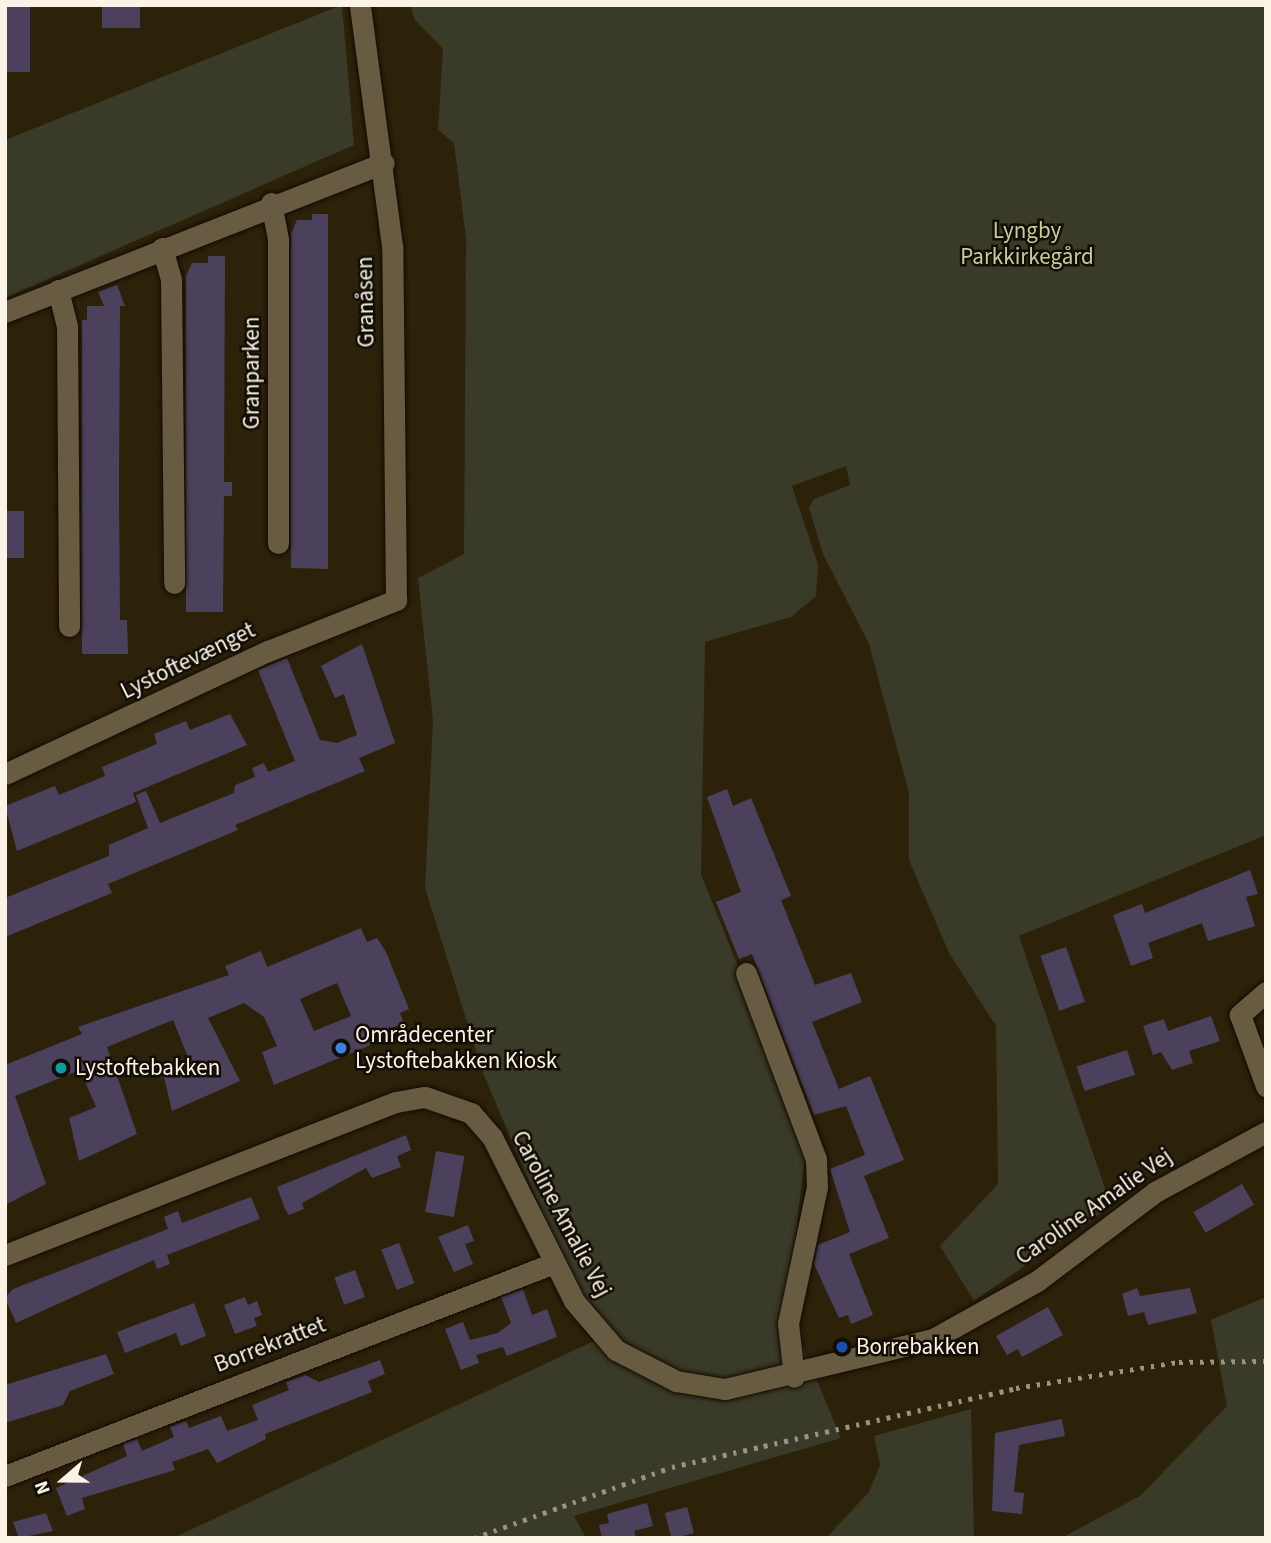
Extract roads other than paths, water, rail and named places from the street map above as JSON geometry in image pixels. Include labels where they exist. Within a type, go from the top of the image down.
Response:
[{"type":"street","name":"Granåsen","points":[[360,5],[384,163],[392,246],[396,600]]},
{"type":"street","points":[[5,312],[271,204],[384,163]]},
{"type":"street","name":"Granparken","points":[[271,204],[278,240],[278,543]]},
{"type":"street","points":[[162,248],[171,280],[174,583]]},
{"type":"street","points":[[58,290],[67,326],[69,626]]},
{"type":"street","name":"Lystoftevænget","points":[[5,775],[268,651],[396,600]]},
{"type":"street","points":[[746,973],[816,1159],[817,1187],[788,1323],[794,1377]]},
{"type":"street","points":[[1266,992],[1240,1015],[1266,1086]]},
{"type":"street","name":"Caroline Amalie Vej","points":[[5,1255],[397,1101],[425,1097],[471,1113],[492,1137],[554,1263],[590,1325],[649,1370],[724,1389],[794,1377],[916,1345],[987,1312],[1155,1192],[1266,1132]]},
{"type":"street","name":"Borrekrattet","points":[[5,1476],[554,1263]]},
{"type":"railway","points":[[474,1538],[672,1467],[1016,1388],[1179,1362],[1266,1361]]},
{"type":"place","name":"Områdecenter Lystoftebakken Kiosk","points":[[341,1048]]},
{"type":"place","name":"Lystoftebakken","points":[[61,1068]]},
{"type":"place","name":"Borrebakken","points":[[842,1347]]},
{"type":"park label","name":"Lyngby Parkkirkegård","points":[[1027,244]]}]
